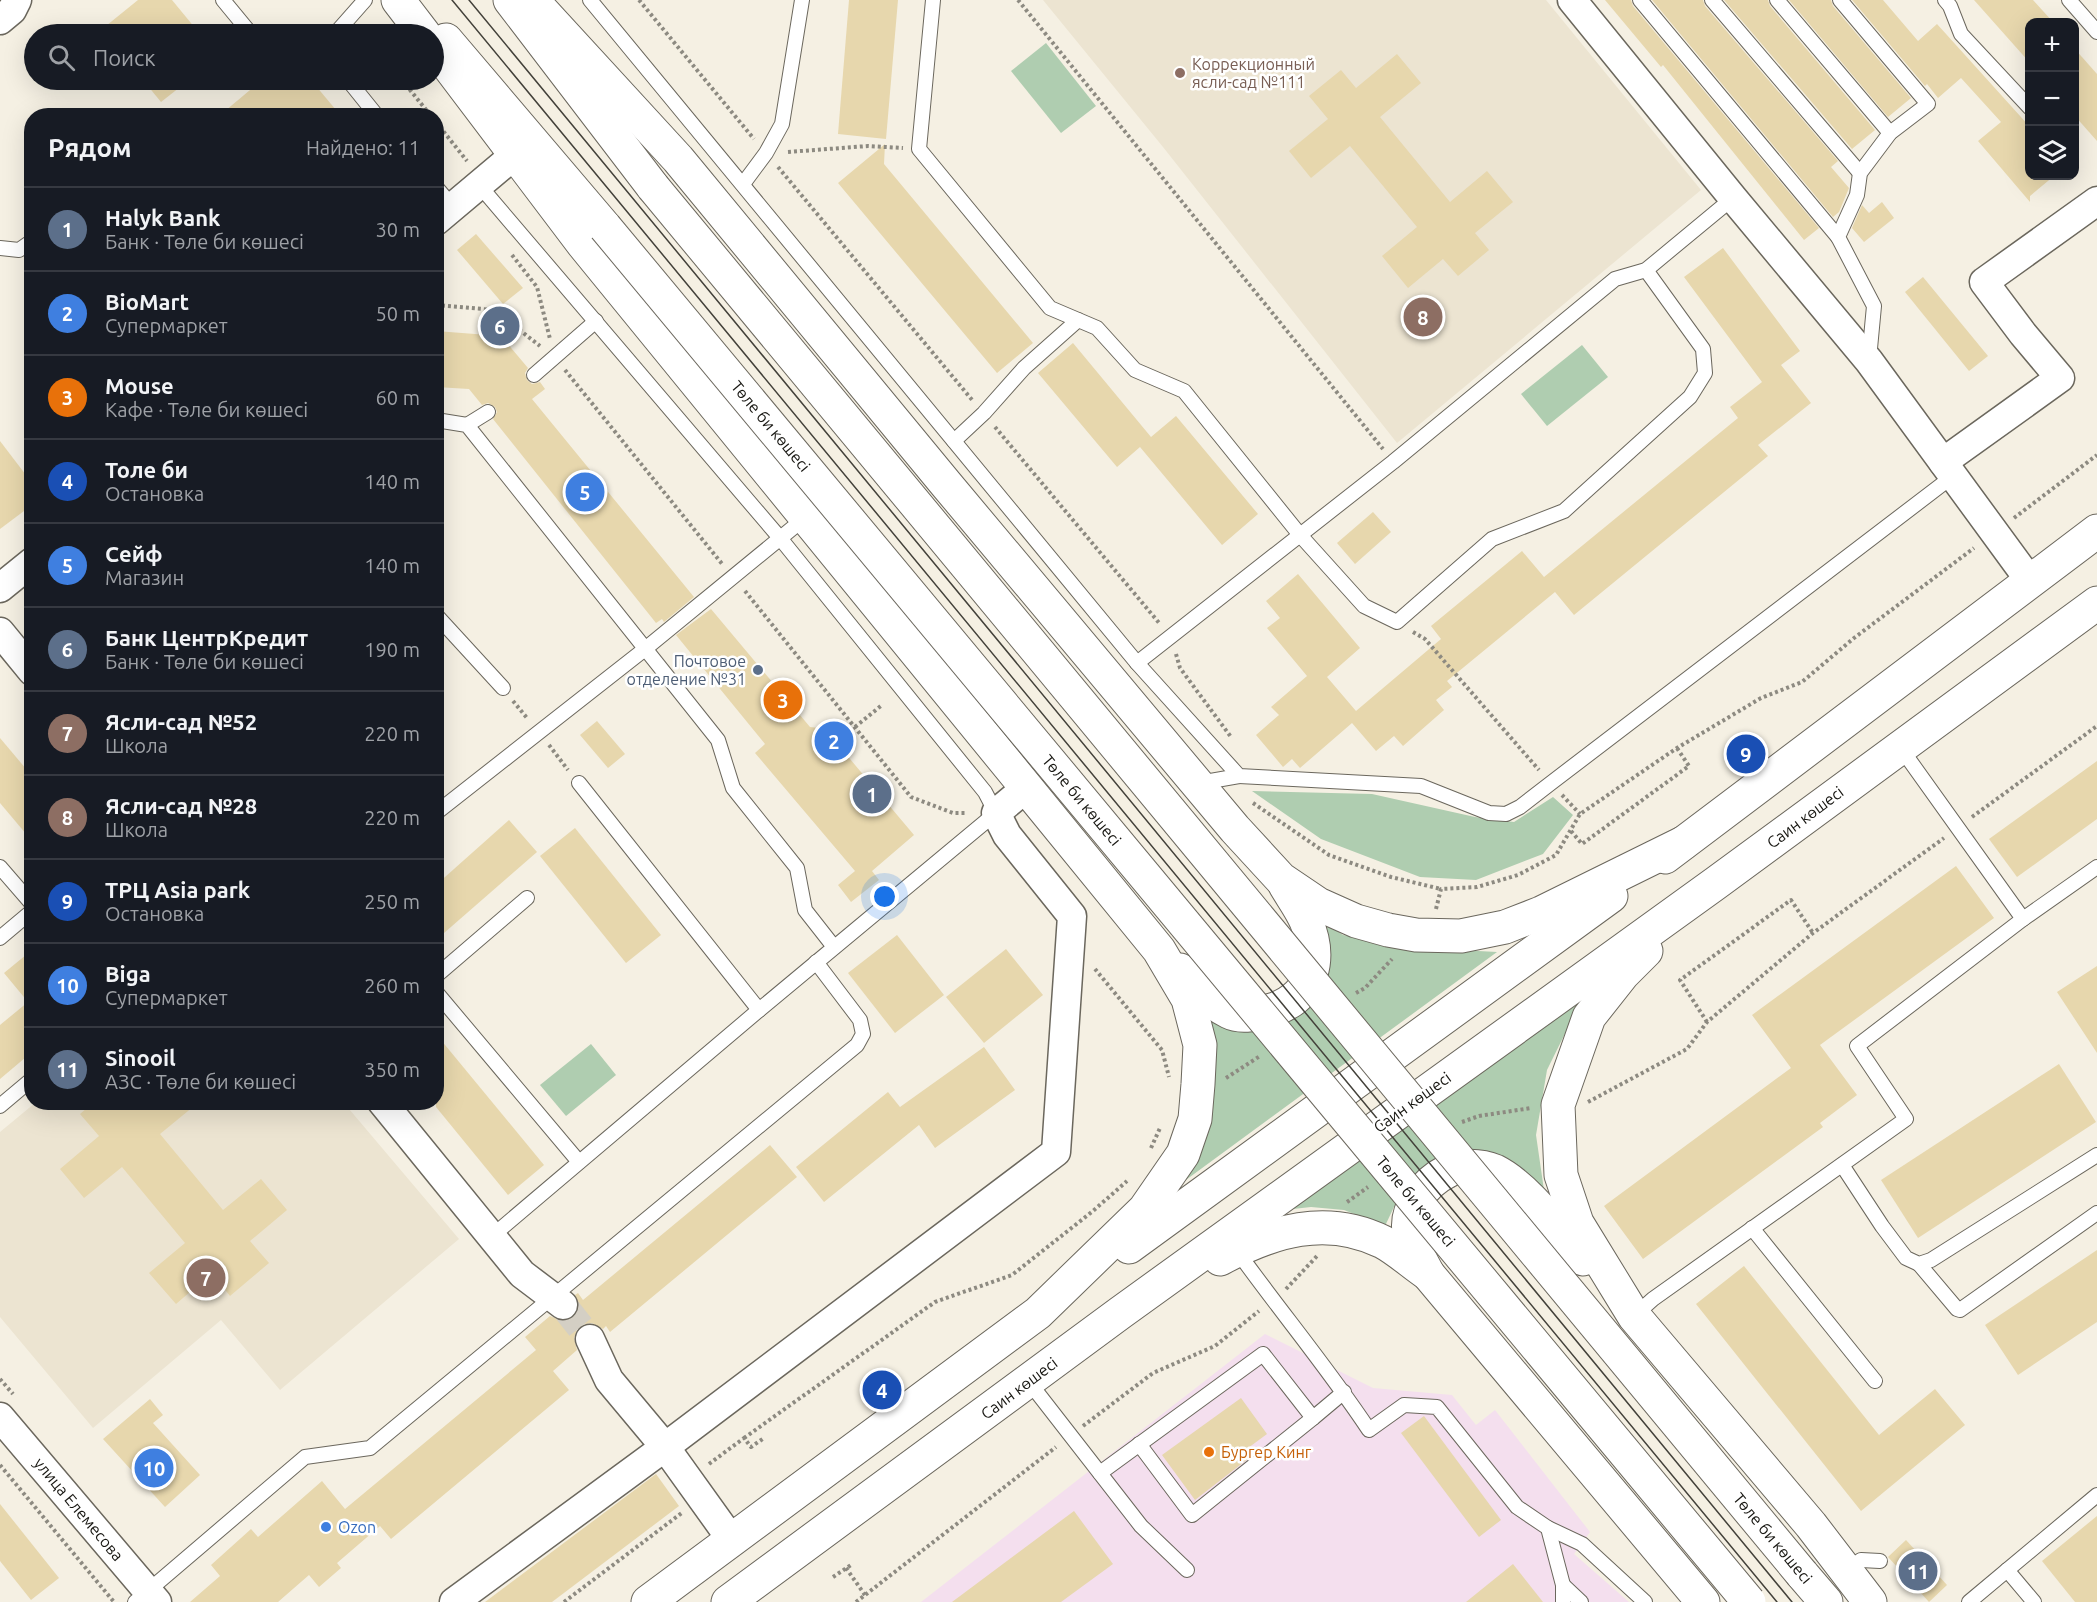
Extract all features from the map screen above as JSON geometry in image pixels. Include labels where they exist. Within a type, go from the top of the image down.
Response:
[{"type":"main road","points":[[399,0],[417,24]]},
{"type":"main road","name":"Төле би көшесі","points":[[411,0],[429,24]]},
{"type":"main road","name":"Төле би көшесі","points":[[510,0],[653,187],[1826,1602]]},
{"type":"main road","points":[[444,58],[523,147],[583,244],[1159,950],[1212,1000],[1231,1014],[1258,1015],[1282,1006],[1301,992],[1313,972],[1314,946],[1306,921],[1281,879],[1197,783],[931,466],[678,159],[532,0]]},
{"type":"main road","name":"Төле би көшесі","points":[[444,43],[523,147],[605,226],[1749,1602]]},
{"type":"main road","points":[[648,1602],[1038,1313],[1683,843],[2097,531]]},
{"type":"main road","name":"Саин көшесі","points":[[728,1602],[1029,1382],[1120,1312],[2095,608]]},
{"type":"main road","points":[[1281,879],[1318,904],[1356,921],[1416,935],[1461,936],[1505,927],[1541,913],[1683,843]]},
{"type":"main road","points":[[1635,1316],[1576,1222],[1561,1175],[1558,1105],[1589,1017],[1623,974],[1716,883]]},
{"type":"main road","points":[[1038,1313],[1145,1209],[1183,1154],[1195,1119],[1200,1045],[1188,999],[1159,950]]},
{"type":"main road","points":[[1428,1274],[1409,1232],[1411,1211],[1423,1190],[1446,1171],[1470,1165],[1493,1170],[1516,1184],[1635,1316],[1811,1525],[1870,1602]]},
{"type":"main road","points":[[1120,1312],[1237,1250],[1270,1236],[1297,1229],[1329,1227],[1361,1233],[1385,1243],[1428,1274],[1703,1602]]},
{"type":"street","points":[[0,20],[12,10],[17,0]]},
{"type":"street","points":[[1572,0],[1732,198],[1869,361],[2030,581]]},
{"type":"street","points":[[444,204],[479,185],[523,147]]},
{"type":"street","points":[[1948,469],[2060,378],[1984,282],[2097,201]]},
{"type":"street","points":[[0,588],[24,568]]},
{"type":"street","points":[[0,632],[24,661]]},
{"type":"street","points":[[454,1602],[666,1447],[1056,1152],[1072,916],[1007,836],[996,813],[1026,788]]},
{"type":"street","points":[[388,1110],[522,1274],[557,1300]]},
{"type":"street","points":[[590,1339],[609,1380],[666,1447],[731,1539]]},
{"type":"street","name":"улица Елемесова","points":[[0,1417],[147,1598]]},
{"type":"lane","points":[[223,0],[243,24]]},
{"type":"lane","points":[[344,24],[365,0]]},
{"type":"lane","points":[[590,0],[1137,663],[1239,776]]},
{"type":"lane","points":[[743,184],[766,153],[782,124],[802,0]]},
{"type":"lane","points":[[933,0],[919,149],[1050,308],[1097,328],[1135,370],[1184,392],[1300,535],[1364,606],[1397,622],[1492,539],[1563,511],[1690,397],[1705,373],[1702,349],[1646,270]]},
{"type":"lane","points":[[1640,0],[1838,237],[1874,306],[1869,361]]},
{"type":"lane","points":[[1712,0],[1860,173]]},
{"type":"lane","points":[[1777,0],[1890,133]]},
{"type":"lane","points":[[1838,237],[1857,195],[1860,173],[1890,133],[1928,104],[1840,0]]},
{"type":"lane","points":[[1945,0],[1950,6],[1961,34],[2025,103]]},
{"type":"lane","points":[[2069,0],[2097,32]]},
{"type":"lane","points":[[356,90],[371,108]]},
{"type":"lane","points":[[479,185],[780,538],[985,792],[996,813],[491,1237]]},
{"type":"lane","points":[[1137,663],[1393,462],[1615,279],[1646,270],[1732,198]]},
{"type":"lane","points":[[0,248],[19,250],[24,247]]},
{"type":"lane","points":[[954,441],[984,413],[1024,369],[1078,320]]},
{"type":"lane","points":[[534,375],[596,321]]},
{"type":"lane","points":[[444,421],[468,425],[488,412]]},
{"type":"lane","points":[[468,425],[718,740],[733,788],[797,868],[805,910],[834,947]]},
{"type":"lane","points":[[1197,783],[1239,776],[1421,786],[1489,813],[1506,814],[1520,807],[1551,783],[1948,469]]},
{"type":"lane","points":[[444,807],[645,649],[806,517]]},
{"type":"lane","points":[[444,624],[503,688]]},
{"type":"lane","points":[[1900,747],[1959,826],[2023,919]]},
{"type":"lane","points":[[579,783],[759,1010]]},
{"type":"lane","points":[[0,867],[24,895]]},
{"type":"lane","points":[[1635,1316],[1653,1299],[1906,1119],[1857,1046],[2023,919],[2097,867]]},
{"type":"lane","points":[[444,969],[527,898]]},
{"type":"lane","points":[[0,938],[24,918]]},
{"type":"lane","points":[[147,1598],[305,1457],[370,1448],[557,1300],[857,1045],[862,1034],[860,1020],[816,962]]},
{"type":"lane","points":[[444,1002],[579,1162]]},
{"type":"lane","points":[[0,1106],[24,1086]]},
{"type":"lane","points":[[1919,1264],[1931,1260],[2097,1155]]},
{"type":"lane","points":[[1842,1165],[1906,1258],[1919,1264],[1960,1310],[2097,1213]]},
{"type":"lane","points":[[1752,1228],[1875,1381]]},
{"type":"lane","points":[[1237,1250],[1272,1300],[1344,1392],[1369,1430],[1404,1405],[1437,1407],[1517,1507],[1548,1528],[1582,1544],[1645,1602]]},
{"type":"lane","points":[[1100,1473],[1263,1354],[1313,1418]]},
{"type":"lane","points":[[1029,1382],[1141,1526],[1187,1570]]},
{"type":"lane","points":[[1138,1444],[1192,1515],[1344,1392]]},
{"type":"lane","points":[[1969,1602],[2097,1495]]},
{"type":"lane","points":[[1548,1528],[1563,1585],[1563,1602]]},
{"type":"lane","points":[[1846,1571],[1861,1560],[1880,1561]]},
{"type":"lane","points":[[2007,1570],[2034,1602]]},
{"type":"lane","points":[[1563,1585],[1581,1602]]},
{"type":"path","points":[[639,0],[1170,636],[1180,668],[1234,741],[1239,789],[1258,808],[1329,855],[1391,877],[1441,889],[1477,887],[1518,875],[1556,855],[1580,814],[1677,748],[1761,699],[1802,682],[1854,639],[2097,455]]},
{"type":"path","points":[[1018,0],[1393,462]]},
{"type":"path","points":[[410,90],[425,108]]},
{"type":"path","points":[[444,132],[466,159],[479,185]]},
{"type":"path","points":[[766,153],[868,146],[919,149]]},
{"type":"path","points":[[509,253],[537,287],[554,357]]},
{"type":"path","points":[[444,306],[494,310],[554,357],[911,797],[952,813],[996,813]]},
{"type":"path","points":[[1397,622],[1425,639],[1580,814]]},
{"type":"path","points":[[855,727],[882,705]]},
{"type":"path","points":[[1588,1102],[1687,1049],[1707,1022],[1813,933],[2097,726]]},
{"type":"path","points":[[1571,831],[1582,844],[1689,766],[1677,748]]},
{"type":"path","points":[[1433,918],[1441,889]]},
{"type":"path","points":[[1707,1022],[1680,980],[1791,900],[1813,933]]},
{"type":"path","points":[[1071,940],[1162,1050],[1171,1086]]},
{"type":"path","points":[[1150,1150],[1162,1123]]},
{"type":"path","points":[[564,1602],[690,1507],[709,1464],[935,1302],[1012,1275],[1093,1211],[1125,1184],[1131,1175]]},
{"type":"path","points":[[856,1602],[1153,1373],[1215,1346],[1293,1283],[1321,1252]]},
{"type":"path","points":[[744,1438],[751,1448],[764,1438]]},
{"type":"path","points":[[0,1465],[114,1602]]},
{"type":"path","points":[[833,1578],[851,1565]]},
{"type":"path","points":[[846,1568],[865,1595]]},
{"type":"shaded area","points":[[1043,0],[1546,0],[1701,190],[1397,443],[1163,147]]},
{"type":"shaded area","points":[[27,1110],[350,1110],[459,1239],[280,1390],[221,1320],[93,1428],[0,1317],[0,1132]]},
{"type":"shaded area","points":[[1265,1334],[1373,1388],[1452,1395],[1476,1425],[1495,1410],[1590,1532],[1574,1554],[1629,1602],[921,1602]]},
{"type":"green space","points":[[1046,43],[1096,106],[1061,133],[1011,71]]},
{"type":"green space","points":[[1582,345],[1608,377],[1547,426],[1521,394]]},
{"type":"green space","points":[[1252,791],[1372,794],[1475,817],[1514,822],[1553,797],[1573,815],[1543,854],[1476,880],[1420,877],[1321,839]]},
{"type":"green space","points":[[1316,917],[1343,935],[1422,948],[1497,952],[1179,1185],[1204,1011],[1308,997]]},
{"type":"green space","points":[[1587,989],[1547,1070],[1536,1135],[1545,1197],[1505,1160],[1401,1192],[1385,1226],[1344,1210],[1311,1207],[1284,1210]]},
{"type":"green space","points":[[591,1044],[616,1075],[566,1116],[540,1085]]},
{"type":"building","points":[[138,0],[172,0],[192,24],[108,24]]},
{"type":"building","points":[[849,0],[898,0],[886,139],[838,134]]},
{"type":"building","points":[[1605,0],[1631,0],[1633,6],[1819,228],[1804,240],[1663,65],[1661,67]]},
{"type":"building","points":[[1652,0],[1703,0],[1705,6],[1838,161],[1831,167],[1849,188],[1839,212],[1833,217]]},
{"type":"building","points":[[1724,0],[1768,0],[1770,6],[1875,130],[1852,149]]},
{"type":"building","points":[[1789,0],[1831,0],[1833,6],[1911,98],[1888,117]]},
{"type":"building","points":[[1852,0],[1883,0],[1918,41],[1937,24],[2025,121],[2025,180],[2049,180],[2030,196],[2030,202],[1978,141],[2001,122],[1961,78],[1938,98],[1927,84],[1925,86]]},
{"type":"building","points":[[1974,0],[2033,0],[2049,18],[2025,18],[2025,57]]},
{"type":"building","points":[[1397,54],[1421,83],[1380,117],[1450,202],[1487,171],[1513,202],[1475,233],[1489,250],[1458,276],[1443,259],[1408,288],[1382,256],[1417,227],[1350,146],[1311,178],[1289,151],[1328,119],[1309,96],[1341,70],[1356,88]]},
{"type":"building","points":[[2079,54],[2097,74],[2097,141],[2079,121]]},
{"type":"building","points":[[151,90],[176,90],[161,102]]},
{"type":"building","points":[[250,90],[319,90],[334,108],[229,108]]},
{"type":"building","points":[[885,144],[884,164],[1033,343],[997,373],[838,183]]},
{"type":"building","points":[[1882,202],[1894,218],[1864,242],[1852,228],[1862,205],[1869,213]]},
{"type":"building","points":[[476,234],[523,288],[503,304],[457,250]]},
{"type":"building","points":[[1723,248],[1800,351],[1781,365],[1811,403],[1758,445],[1768,456],[1574,615],[1555,592],[1447,681],[1452,687],[1436,700],[1444,710],[1403,746],[1394,736],[1376,751],[1352,723],[1300,768],[1292,759],[1283,767],[1256,735],[1279,715],[1271,707],[1307,676],[1267,628],[1280,618],[1266,601],[1298,574],[1360,648],[1327,677],[1356,711],[1441,639],[1431,626],[1522,551],[1544,577],[1738,418],[1730,407],[1762,382],[1684,277]]},
{"type":"building","points":[[1923,277],[1988,356],[1969,371],[1905,292]]},
{"type":"building","points":[[444,332],[501,336],[528,368],[525,373],[527,380],[532,384],[540,382],[545,389],[532,399],[694,597],[664,622],[662,619],[656,623],[493,419],[497,412],[495,407],[488,403],[482,405],[469,389],[444,387]]},
{"type":"building","points":[[1073,343],[1151,437],[1176,416],[1258,514],[1222,545],[1140,447],[1117,467],[1038,373]]},
{"type":"building","points":[[0,441],[24,472],[24,511],[0,529]]},
{"type":"building","points":[[1373,512],[1391,532],[1355,564],[1337,543]]},
{"type":"building","points":[[711,609],[810,727],[828,729],[840,735],[845,753],[871,784],[885,783],[882,797],[914,835],[872,871],[879,880],[851,902],[838,885],[855,871],[755,753],[765,744],[676,635]]},
{"type":"building","points":[[597,721],[625,754],[608,768],[580,735]]},
{"type":"building","points":[[0,738],[24,766],[24,832],[0,803]]},
{"type":"building","points":[[2097,761],[2097,819],[2017,877],[1989,839]]},
{"type":"building","points":[[509,820],[537,852],[444,933],[444,878]]},
{"type":"building","points":[[575,828],[661,935],[626,963],[540,856]]},
{"type":"building","points":[[1956,866],[1994,918],[1820,1045],[1857,1095],[1820,1123],[1823,1127],[1643,1259],[1604,1206],[1791,1068],[1752,1015]]},
{"type":"building","points":[[897,935],[944,995],[895,1033],[848,973]]},
{"type":"building","points":[[1006,949],[1043,995],[984,1043],[946,997]]},
{"type":"building","points":[[24,957],[24,997],[4,973]]},
{"type":"building","points":[[2097,966],[2097,1053],[2057,992]]},
{"type":"building","points":[[24,1005],[24,1059],[0,1079],[0,1025]]},
{"type":"building","points":[[444,1044],[544,1165],[508,1195],[438,1110],[444,1110]]},
{"type":"building","points":[[984,1047],[1015,1090],[935,1148],[919,1125],[824,1202],[796,1167],[888,1092],[900,1107]]},
{"type":"building","points":[[2059,1064],[2096,1122],[1918,1238],[1881,1180]]},
{"type":"building","points":[[85,1110],[189,1110],[160,1134],[223,1210],[261,1179],[287,1210],[250,1241],[269,1263],[230,1296],[212,1273],[176,1304],[149,1273],[185,1243],[122,1167],[84,1198],[60,1169],[99,1136],[80,1114]]},
{"type":"building","points":[[770,1145],[797,1177],[610,1332],[606,1326],[603,1329],[592,1323],[584,1324],[577,1329],[574,1338],[577,1350],[553,1371],[569,1390],[391,1539],[380,1526],[337,1563],[341,1568],[319,1587],[309,1575],[278,1602],[190,1602],[220,1576],[211,1565],[251,1529],[258,1537],[322,1481],[345,1509],[536,1350],[525,1337],[550,1316],[562,1321],[569,1320],[576,1315],[579,1306],[575,1295],[578,1293],[583,1300]]},
{"type":"building","points":[[2097,1250],[2097,1322],[2018,1375],[1985,1325]]},
{"type":"building","points":[[1744,1266],[1879,1435],[1935,1389],[1965,1425],[1861,1511],[1696,1304]]},
{"type":"building","name":"Бургер Кинг","points":[[1241,1398],[1267,1434],[1248,1448],[1253,1455],[1195,1500],[1162,1455]]},
{"type":"building","points":[[150,1399],[163,1415],[153,1423],[200,1475],[165,1507],[103,1439]]},
{"type":"building","points":[[1424,1416],[1501,1520],[1479,1537],[1401,1433]]},
{"type":"building","points":[[656,1474],[679,1506],[552,1602],[485,1602]]},
{"type":"building","points":[[0,1504],[59,1578],[31,1600],[0,1561]]},
{"type":"building","points":[[1074,1511],[1113,1564],[1061,1602],[952,1602]]},
{"type":"building","points":[[2097,1516],[2097,1602],[2075,1602],[2042,1561]]},
{"type":"building","points":[[1906,1540],[1947,1585],[1929,1602],[1888,1557]]},
{"type":"building","points":[[1513,1564],[1543,1602],[1466,1602]]},
{"type":"tunnel","points":[[563,1305],[590,1339]]},
{"type":"tram line","points":[[452,0],[1777,1602]]},
{"type":"tram line","points":[[469,0],[1792,1602]]},
{"type":"place","name":"Коррекционный ясли-сад №111","points":[[1180,73]]},
{"type":"place","name":"Ясли-сад №28","points":[[1423,317]]},
{"type":"place","name":"Банк ЦентрКредит","points":[[500,326]]},
{"type":"place","name":"Сейф","points":[[585,492]]},
{"type":"place","name":"Почтовое отделение №31","points":[[758,670]]},
{"type":"place","name":"Mouse","points":[[783,700]]},
{"type":"place","name":"BioMart","points":[[834,741]]},
{"type":"place","name":"ТРЦ Asia park","points":[[1746,754]]},
{"type":"place","name":"Halyk Bank","points":[[872,794]]},
{"type":"place","name":"Ясли-сад №52","points":[[206,1278]]},
{"type":"place","name":"Толе би","points":[[882,1390]]},
{"type":"place","name":"Бургер Кинг","points":[[1209,1452]]},
{"type":"place","name":"Biga","points":[[154,1468]]},
{"type":"place","name":"Ozon","points":[[326,1527]]},
{"type":"place","name":"Sinooil","points":[[1918,1571]]}]
